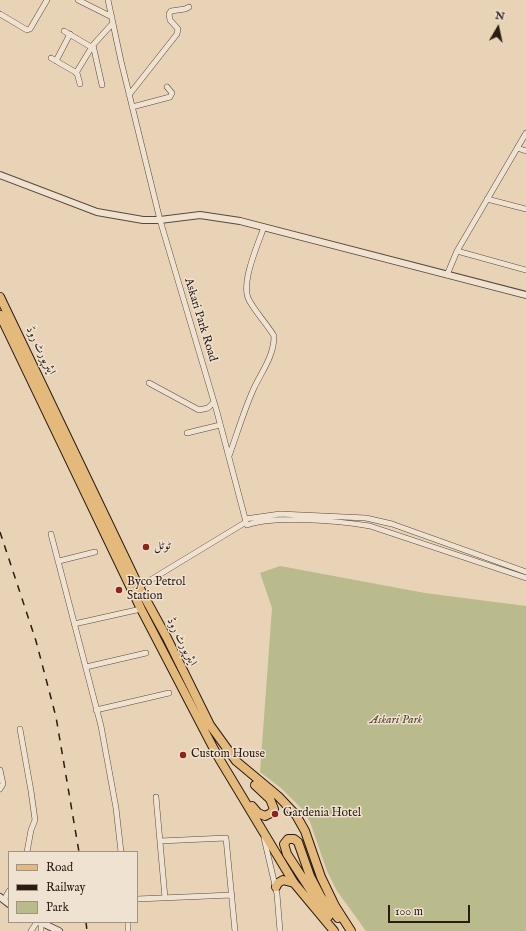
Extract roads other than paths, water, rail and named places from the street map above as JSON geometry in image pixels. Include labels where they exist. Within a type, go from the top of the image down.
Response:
[{"type":"main road","name":"ایئرپورٹ روڈ","points":[[0,297],[139,587],[167,638],[210,724],[226,750],[239,764],[286,803],[298,818],[305,831],[321,877],[335,906],[351,931]]},
{"type":"main road","name":"ایئرپورٹ روڈ","points":[[0,316],[141,609],[213,748],[294,883],[335,931]]},
{"type":"main road","points":[[239,764],[242,772],[270,799],[274,806],[273,811],[265,816],[258,813],[240,793]]},
{"type":"main road","points":[[335,931],[287,854],[284,844],[288,839],[294,838],[298,842],[310,876],[321,897],[338,919],[351,931]]},
{"type":"main road","points":[[276,888],[278,883],[283,880],[294,883]]},
{"type":"street","points":[[0,14],[27,30],[30,29],[47,0]]},
{"type":"street","points":[[76,73],[92,46],[112,20],[78,0]]},
{"type":"street","name":"Askari Park Road","points":[[108,0],[132,107],[160,220],[214,402],[246,522]]},
{"type":"street","points":[[130,95],[177,34],[178,29],[170,20],[169,14],[171,11],[189,7]]},
{"type":"street","points":[[64,31],[92,46],[102,85]]},
{"type":"street","points":[[70,34],[53,60],[76,73],[80,84]]},
{"type":"street","points":[[132,107],[170,97],[172,93],[166,87]]},
{"type":"street","points":[[447,275],[456,251],[526,133]]},
{"type":"street","points":[[517,148],[526,150]]},
{"type":"street","points":[[0,175],[97,212],[143,220],[200,216],[240,220],[264,228],[526,295]]},
{"type":"street","points":[[487,198],[526,209]]},
{"type":"street","points":[[229,456],[254,389],[271,357],[274,343],[274,336],[248,299],[246,288],[248,275],[264,228]]},
{"type":"street","points":[[456,251],[526,270]]},
{"type":"street","points":[[149,383],[199,410],[208,408],[214,402]]},
{"type":"street","points":[[187,434],[220,425]]},
{"type":"street","points":[[139,587],[246,522],[280,514],[366,518],[392,524],[526,572]]},
{"type":"street","points":[[246,522],[282,520],[370,526],[526,578]]},
{"type":"street","points":[[51,534],[101,726],[116,808],[121,851]]},
{"type":"street","points":[[59,561],[95,552]]},
{"type":"street","points":[[74,624],[141,609]]},
{"type":"street","points":[[86,667],[146,653]]},
{"type":"street","points":[[96,710],[169,693]]},
{"type":"street","points":[[20,729],[31,791],[34,820],[27,851]]},
{"type":"street","points":[[0,770],[3,784],[0,789]]},
{"type":"street","points":[[156,797],[166,898]]},
{"type":"street","points":[[263,833],[276,888],[280,916],[280,931]]},
{"type":"street","points":[[160,841],[226,838],[235,931]]},
{"type":"street","points":[[138,899],[232,895]]},
{"type":"street","points":[[31,931],[38,923]]},
{"type":"street","points":[[41,923],[59,931]]},
{"type":"railway","points":[[0,532],[36,641],[56,717],[79,851]]},
{"type":"railway","points":[[86,923],[87,931]]},
{"type":"place","name":"ٹوٹل","points":[[146,547]]},
{"type":"place","name":"Byco Petrol Station","points":[[119,590]]},
{"type":"place","name":"Custom House","points":[[183,755]]},
{"type":"place","name":"Gardenia Hotel","points":[[275,814]]},
{"type":"park label","name":"Askari Park","points":[[396,721]]}]
